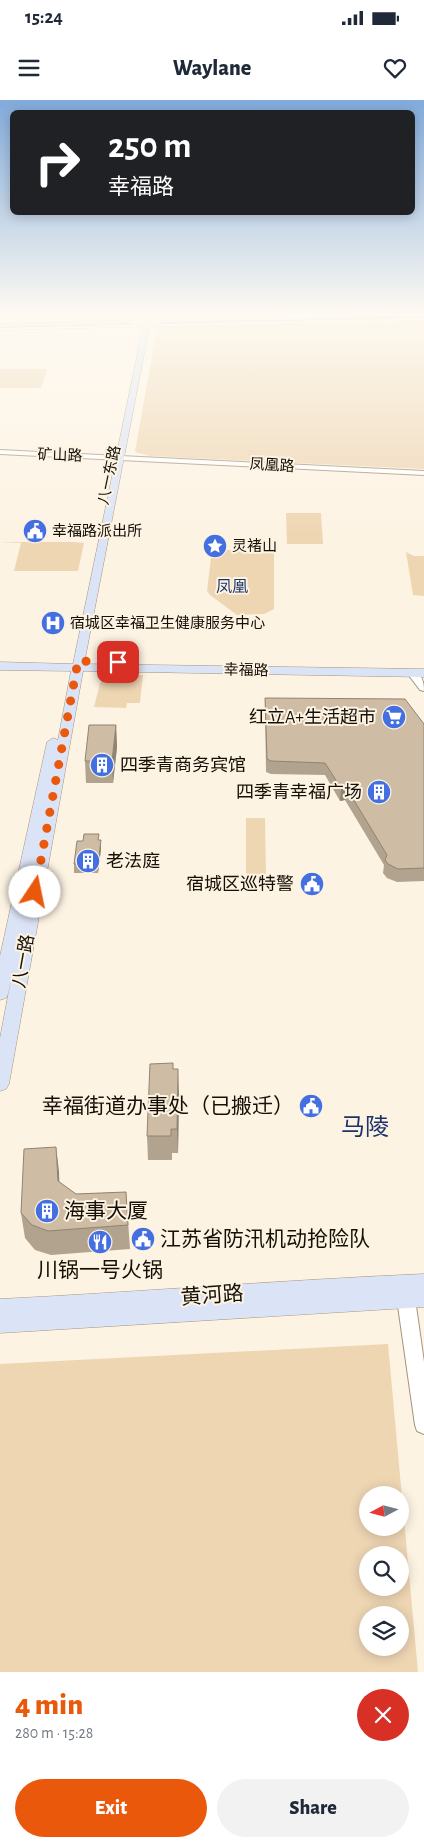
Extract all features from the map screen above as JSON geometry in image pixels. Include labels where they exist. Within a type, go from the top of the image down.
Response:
[{"type":"main road","name":"八一东路","points":[[74,664],[130,388]]},
{"type":"main road","points":[[0,660],[74,664]]},
{"type":"main road","points":[[0,666],[74,664]]},
{"type":"main road","name":"幸福路","points":[[74,664],[424,665]]},
{"type":"main road","name":"幸福路","points":[[74,664],[418,673]]},
{"type":"main road","name":"八一路","points":[[0,994],[74,664]]},
{"type":"main road","name":"八一路","points":[[0,1084],[74,664]]},
{"type":"main road","name":"黄河路","points":[[0,1308],[424,1283]]},
{"type":"main road","name":"黄河路","points":[[0,1324],[415,1299]]},
{"type":"street","name":"矿山路","points":[[0,452],[116,457]]},
{"type":"street","name":"凤凰路","points":[[116,457],[424,473]]},
{"type":"street","points":[[418,673],[424,688]]},
{"type":"street","points":[[415,1299],[424,1425]]},
{"type":"shaded area","points":[[146,388],[424,388],[424,469],[150,456],[135,452]]},
{"type":"shaded area","points":[[286,513],[321,513],[323,544],[287,544]]},
{"type":"shaded area","points":[[0,542],[84,543],[78,571],[14,571],[21,543]]},
{"type":"shaded area","points":[[212,550],[274,550],[274,609],[264,614],[237,615],[210,595],[207,591]]},
{"type":"shaded area","points":[[406,552],[414,556],[424,556],[424,596],[413,595]]},
{"type":"shaded area","points":[[120,675],[143,675],[140,703],[127,703],[126,708],[94,707],[100,683],[104,679]]},
{"type":"shaded area","points":[[246,818],[265,818],[266,874],[246,875]]},
{"type":"shaded area","points":[[388,1344],[401,1486],[359,1486],[359,1536],[406,1536],[406,1546],[359,1546],[359,1596],[409,1596],[409,1574],[418,1672],[0,1672],[0,1364]]},
{"type":"building","name":"四季青幸福广场","points":[[265,698],[405,699],[424,724],[424,868],[398,869],[388,864],[385,860],[387,855],[346,787],[341,788],[325,763],[271,761],[267,759]]},
{"type":"building","points":[[89,725],[116,725],[112,761],[85,761]]},
{"type":"building","name":"老法庭","points":[[84,834],[99,834],[98,840],[101,840],[98,864],[74,864],[77,841],[83,841]]},
{"type":"building","points":[[173,1063],[173,1069],[178,1069],[177,1129],[171,1129],[171,1136],[147,1136],[150,1064]]},
{"type":"building","points":[[56,1147],[58,1181],[76,1194],[126,1192],[128,1225],[48,1231],[32,1225],[21,1213],[24,1149]]},
{"type":"place","name":"幸福路派出所","points":[[35,531]]},
{"type":"place","name":"灵褚山","points":[[215,546]]},
{"type":"place","name":"宿城区幸福卫生健康服务中心","points":[[53,623]]},
{"type":"place","name":"红立A+生活超市","points":[[394,717]]},
{"type":"place","name":"四季青商务宾馆","points":[[102,765]]},
{"type":"place","name":"四季青幸福广场","points":[[379,792]]},
{"type":"place","name":"老法庭","points":[[88,861]]},
{"type":"place","name":"宿城区巡特警","points":[[312,884]]},
{"type":"place","name":"幸福街道办事处（已搬迁）","points":[[311,1106]]},
{"type":"place","name":"海事大厦","points":[[47,1211]]},
{"type":"place","name":"江苏省防汛机动抢险队","points":[[143,1239]]},
{"type":"place","name":"川锅一号火锅","points":[[100,1242]]},
{"type":"district","name":"凤凰","points":[[232,586]]},
{"type":"district","name":"马陵","points":[[365,1127]]},
{"type":"route","points":[[35,892],[78,661],[118,662]]}]
